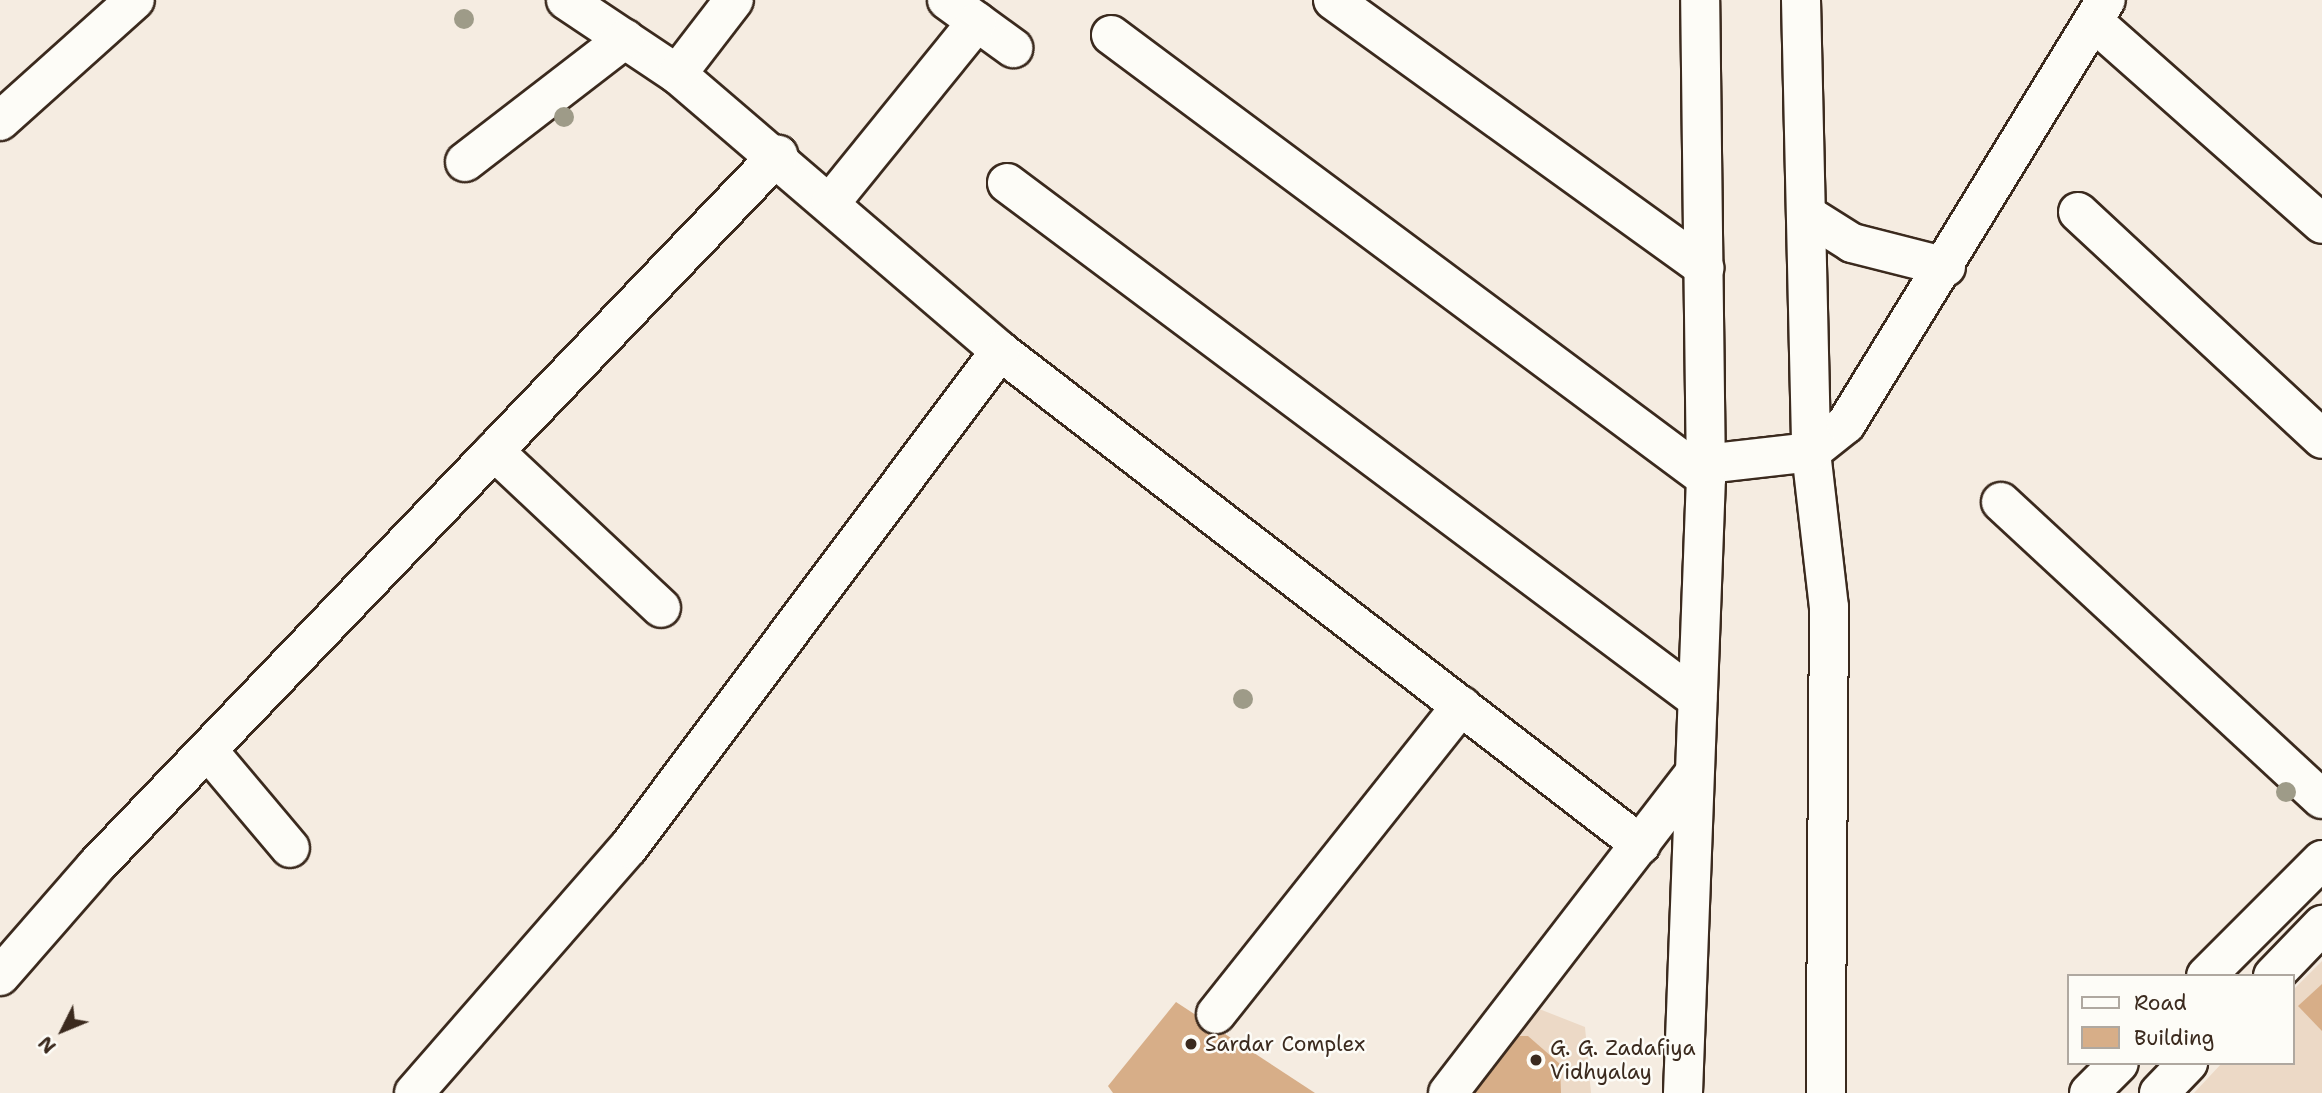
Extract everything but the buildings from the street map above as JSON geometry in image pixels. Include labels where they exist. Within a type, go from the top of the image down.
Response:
[{"type":"street","points":[[1,118],[135,0]]},
{"type":"street","points":[[566,0],[677,74],[778,155],[1000,351],[1641,845]]},
{"type":"street","points":[[677,74],[734,0]]},
{"type":"street","points":[[947,0],[1013,48]]},
{"type":"street","points":[[1332,0],[1704,268]]},
{"type":"street","points":[[1683,1093],[1692,776],[1706,471],[1700,0]]},
{"type":"street","points":[[1801,0],[1811,452],[1829,607],[1826,1093]]},
{"type":"street","points":[[1111,35],[1706,471],[1811,452],[1846,424],[1871,390],[2100,12],[2322,224]]},
{"type":"street","points":[[831,202],[977,22]]},
{"type":"street","points":[[465,162],[625,39]]},
{"type":"street","points":[[0,976],[94,867],[210,753],[778,155]]},
{"type":"street","points":[[1007,183],[1697,699]]},
{"type":"street","points":[[2078,212],[2322,439]]},
{"type":"street","points":[[1806,214],[1852,243],[1946,267]]},
{"type":"street","points":[[414,1093],[628,848],[1000,351]]},
{"type":"street","points":[[494,451],[661,608]]},
{"type":"street","points":[[2001,502],[2322,799]]},
{"type":"street","points":[[1216,1014],[1461,706]]},
{"type":"street","points":[[210,753],[290,848]]},
{"type":"street","points":[[1448,1093],[1692,776]]},
{"type":"street","points":[[2208,974],[2322,860]]},
{"type":"street","points":[[2275,974],[2322,925]]},
{"type":"street","points":[[2089,1093],[2117,1065]]},
{"type":"street","points":[[2159,1093],[2186,1065]]},
{"type":"shaded area","points":[[2322,961],[2322,1093],[2194,1093],[2220,1065],[2294,1065],[2294,989]]},
{"type":"shaded area","name":"G. G. Zadafiya Vidhyalay","points":[[1524,1003],[1585,1027],[1591,1093],[1459,1093]]},
{"type":"place","name":"Sardar Complex","points":[[1191,1044]]},
{"type":"place","name":"G. G. Zadafiya Vidhyalay","points":[[1536,1060]]}]
